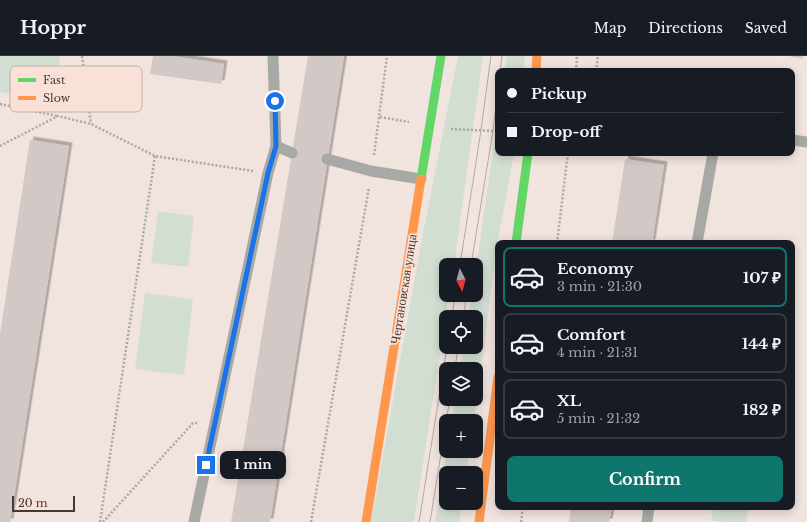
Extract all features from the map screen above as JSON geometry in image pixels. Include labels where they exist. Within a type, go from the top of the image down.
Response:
[{"type":"main road","name":"Чертановская улица","points":[[366,522],[441,56]]},
{"type":"main road","points":[[536,68],[537,56]]},
{"type":"main road","points":[[516,240],[528,156]]},
{"type":"main road","points":[[479,522],[495,400]]},
{"type":"lane","points":[[194,522],[268,173],[276,146],[273,56]]},
{"type":"lane","points":[[795,140],[807,142]]},
{"type":"lane","points":[[276,146],[292,154]]},
{"type":"lane","points":[[698,240],[712,156]]},
{"type":"lane","points":[[327,159],[371,171],[421,179]]},
{"type":"lane","points":[[647,522],[649,510]]},
{"type":"path","points":[[82,56],[83,66]]},
{"type":"path","points":[[311,522],[371,171],[387,56]]},
{"type":"path","points":[[576,68],[577,56]]},
{"type":"path","points":[[596,68],[598,56]]},
{"type":"path","points":[[0,104],[10,106]]},
{"type":"path","points":[[39,112],[91,124],[155,156],[268,173]]},
{"type":"path","points":[[89,112],[91,124]]},
{"type":"path","points":[[0,146],[58,116]]},
{"type":"path","points":[[444,128],[495,130]]},
{"type":"path","points":[[100,522],[155,156]]},
{"type":"path","points":[[557,240],[568,156]]},
{"type":"path","points":[[103,522],[193,423],[215,422]]},
{"type":"path","points":[[521,522],[523,510]]},
{"type":"shaded area","points":[[0,56],[60,56],[59,66],[10,66],[10,94],[0,92]]},
{"type":"shaded area","points":[[458,56],[483,56],[455,258],[439,258],[439,302],[448,302],[447,310],[439,310],[440,354],[414,522],[371,522],[421,244]]},
{"type":"shaded area","points":[[507,56],[525,56],[524,68],[505,68]]},
{"type":"shaded area","points":[[495,136],[495,156],[513,156],[498,240],[495,240],[495,261],[483,353],[483,310],[469,310],[471,302],[483,302],[483,258],[478,258]]},
{"type":"shaded area","points":[[158,211],[194,216],[188,267],[151,263]]},
{"type":"shaded area","points":[[145,293],[193,299],[184,375],[135,369]]},
{"type":"shaded area","points":[[463,354],[483,354],[482,362],[461,362]]},
{"type":"shaded area","points":[[454,406],[476,406],[475,414],[453,414]]},
{"type":"shaded area","points":[[446,458],[469,458],[467,466],[444,466]]},
{"type":"shaded area","points":[[439,498],[439,510],[461,510],[459,522],[435,522]]},
{"type":"shaded area","points":[[713,510],[748,510],[746,522],[723,522],[711,520]]},
{"type":"building","points":[[153,56],[172,56],[224,64],[221,84],[150,74]]},
{"type":"building","points":[[308,56],[344,56],[270,522],[231,522]]},
{"type":"building","points":[[789,56],[803,56],[803,59]]},
{"type":"building","points":[[30,140],[69,146],[10,522],[0,522],[0,334]]},
{"type":"building","points":[[625,159],[664,165],[652,240],[612,240]]},
{"type":"building","points":[[571,510],[611,510],[609,522],[569,522]]},
{"type":"tram line","points":[[461,258],[491,56]]},
{"type":"tram line","points":[[500,68],[502,56]]},
{"type":"tram line","points":[[472,258],[495,115]]},
{"type":"tram line","points":[[453,310],[454,302]]},
{"type":"tram line","points":[[464,310],[466,302]]},
{"type":"tram line","points":[[419,522],[446,354]]},
{"type":"tram line","points":[[456,362],[457,354]]},
{"type":"tram line","points":[[447,414],[449,406]]},
{"type":"tram line","points":[[430,522],[440,458]]},
{"type":"traffic: fast","points":[[421,179],[441,56]]},
{"type":"traffic: fast","points":[[516,240],[528,156]]},
{"type":"traffic: slow","points":[[536,68],[537,56]]},
{"type":"traffic: slow","points":[[366,522],[421,179]]},
{"type":"traffic: slow","points":[[479,522],[495,400]]},
{"type":"route","points":[[206,465],[268,173],[276,146],[275,101]]}]
